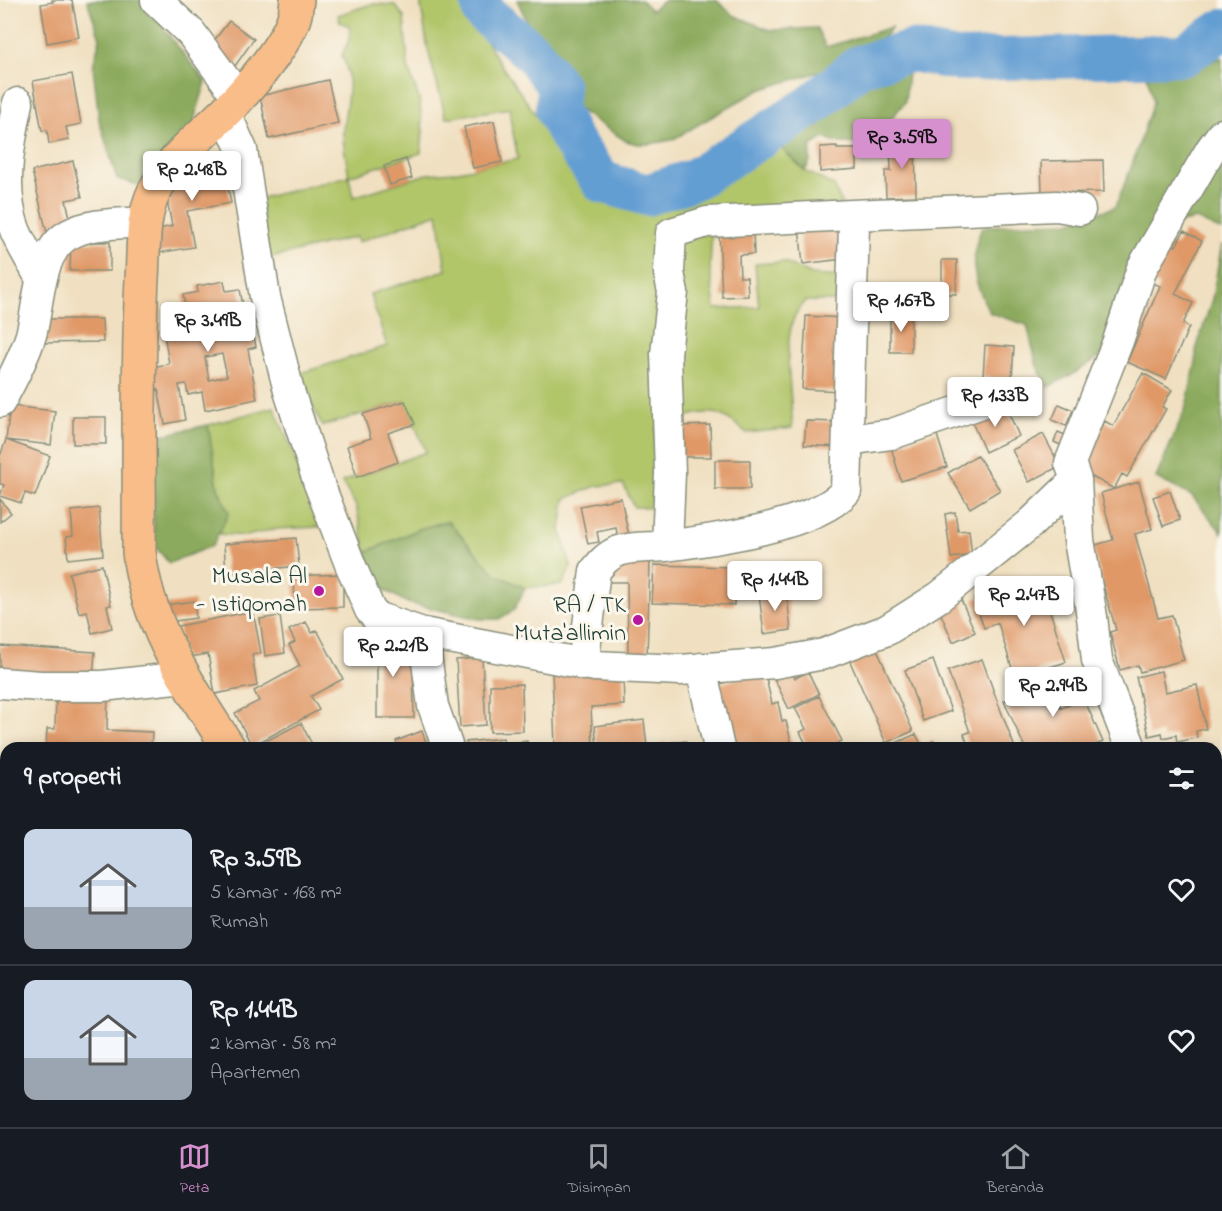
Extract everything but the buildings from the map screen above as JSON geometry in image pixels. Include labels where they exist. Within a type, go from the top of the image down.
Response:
[{"type":"main road","points":[[225,742],[167,646],[153,614],[142,578],[139,552],[140,306],[145,222],[154,193],[169,167],[203,131],[232,105],[281,43],[294,18],[297,0]]},
{"type":"street","points":[[156,0],[191,33],[232,105],[242,150],[265,297],[289,391],[322,491],[372,614],[423,633],[583,665],[665,678],[701,669],[775,663],[824,654],[887,630],[939,597],[1030,524],[1076,480]]},
{"type":"street","points":[[18,103],[4,175],[9,212],[15,231],[41,279]]},
{"type":"street","points":[[1129,742],[1097,660],[1079,540],[1076,480],[1070,463],[1118,341],[1142,268],[1222,134]]},
{"type":"street","points":[[667,546],[670,473],[666,354],[672,292],[669,273],[671,233],[707,222],[1057,206],[1080,210]]},
{"type":"street","points":[[583,665],[595,571],[604,559],[620,551],[667,546],[774,527],[824,510],[838,501],[846,491],[854,226],[852,215]]},
{"type":"street","points":[[0,402],[11,354],[30,336],[41,279],[57,245],[67,235],[88,227],[145,222]]},
{"type":"street","points":[[848,441],[892,434],[1002,396]]},
{"type":"street","points":[[423,633],[433,706],[446,742]]},
{"type":"street","points":[[701,669],[718,742]]},
{"type":"street","points":[[0,683],[102,686],[184,677]]},
{"type":"green space","points":[[87,0],[150,0],[163,28],[206,82],[195,117],[190,161],[146,187],[117,179],[99,120],[93,66],[100,38]]},
{"type":"green space","points":[[420,0],[461,0],[501,65],[548,132],[608,199],[627,203],[693,201],[778,145],[805,171],[834,186],[842,204],[712,228],[710,268],[715,309],[759,307],[755,264],[784,262],[812,275],[839,277],[839,301],[806,301],[796,313],[791,328],[788,356],[792,428],[747,433],[722,416],[706,413],[656,428],[656,508],[634,507],[623,484],[596,486],[565,499],[561,531],[571,567],[562,585],[525,588],[495,574],[448,521],[422,528],[366,552],[356,506],[342,482],[426,452],[405,401],[322,426],[298,374],[387,346],[370,294],[446,270],[438,213],[358,242],[356,237],[266,259],[261,198],[349,176],[353,197],[427,174],[453,172],[518,159],[510,117],[511,108],[446,118],[428,50]]},
{"type":"green space","points":[[517,0],[641,0],[651,10],[665,0],[716,0],[733,15],[770,30],[817,28],[826,47],[892,27],[875,48],[836,67],[762,89],[672,140],[638,144],[626,141],[579,110],[552,61],[534,36]]},
{"type":"green space","points":[[372,4],[395,5],[404,17],[408,67],[419,99],[423,131],[421,153],[349,176],[343,134],[348,75],[342,55],[350,29],[349,26],[340,22],[338,15]]},
{"type":"green space","points":[[1222,57],[1222,231],[1196,219],[1155,230],[1102,355],[1048,387],[1037,366],[1027,325],[990,313],[980,291],[974,271],[974,261],[982,227],[1069,222],[1115,207],[1153,102],[1145,66],[1194,65]]},
{"type":"green space","points":[[908,72],[905,102],[881,131],[866,144],[840,143],[824,138],[811,146],[810,161],[805,171],[778,145],[805,119],[837,98],[872,83]]},
{"type":"green space","points":[[1222,244],[1222,533],[1192,496],[1156,478],[1186,407],[1196,362],[1196,350],[1212,299]]},
{"type":"green space","points":[[274,407],[309,491],[319,527],[274,529],[247,536],[217,534],[229,513],[218,488],[208,425]]},
{"type":"green space","points":[[208,425],[218,488],[229,513],[212,546],[169,563],[154,545],[153,437]]},
{"type":"green space","points":[[448,521],[495,574],[525,588],[514,610],[499,619],[479,619],[408,603],[379,587],[366,552],[422,528]]},
{"type":"waterway","points":[[481,0],[483,12],[534,54],[558,87],[556,110],[571,139],[602,182],[647,195],[695,179],[812,105],[859,66],[912,51],[957,60],[1184,55],[1222,30]]},
{"type":"place","name":"Musala Al - Istiqomah","points":[[319,591]]},
{"type":"place","name":"RA / TK Muta'allimin","points":[[638,620]]}]
